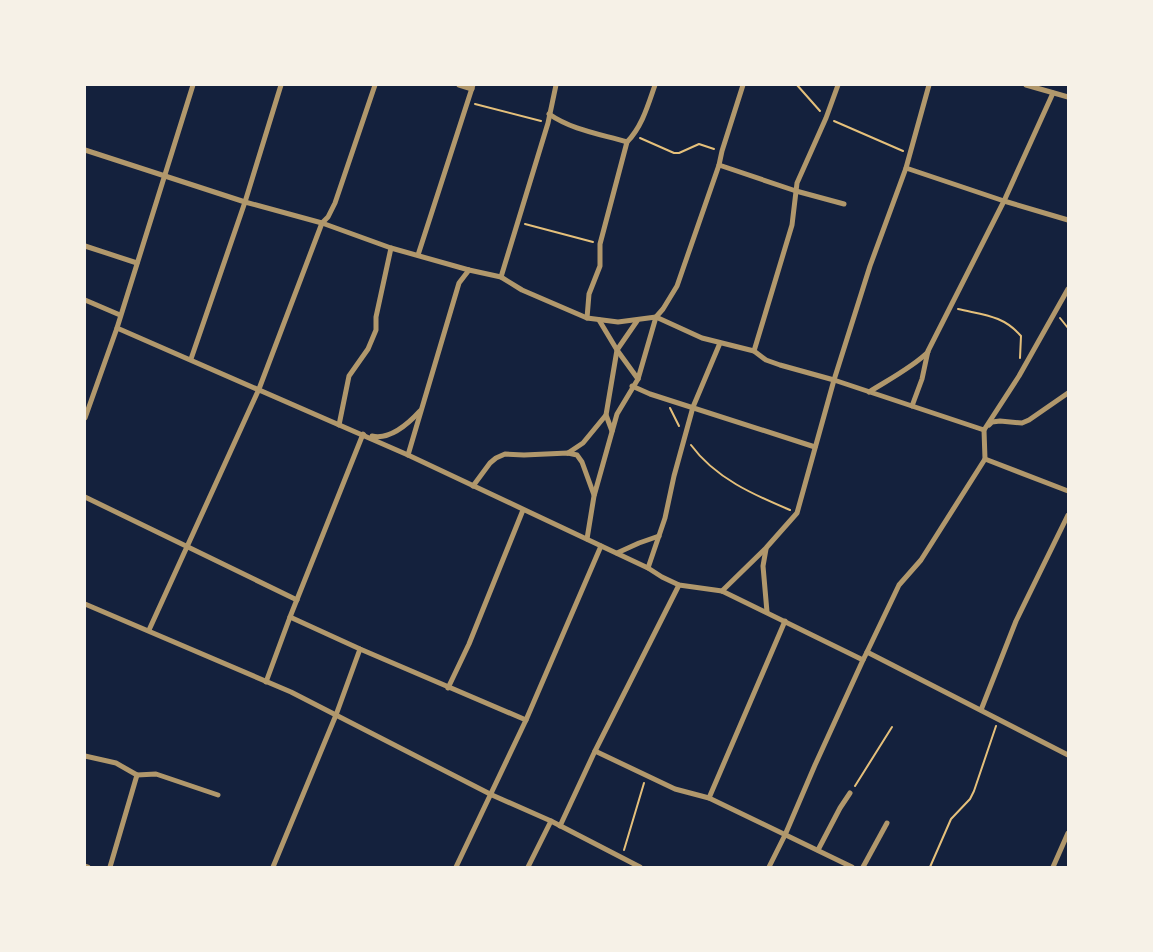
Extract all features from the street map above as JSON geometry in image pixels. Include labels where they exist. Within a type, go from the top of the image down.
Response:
[{"type":"street","points":[[85,418],[117,328],[193,85]]},
{"type":"street","points":[[191,359],[245,202],[281,85]]},
{"type":"street","points":[[149,630],[259,389],[322,223],[328,217],[335,202],[375,85]]},
{"type":"street","points":[[418,255],[473,87],[458,85]]},
{"type":"street","points":[[501,277],[548,123],[556,85]]},
{"type":"street","points":[[587,318],[589,294],[600,266],[600,244],[627,142],[640,126],[655,85]]},
{"type":"street","points":[[588,539],[594,496],[617,414],[632,386],[638,379],[656,317],[664,309],[677,286],[719,165],[743,85]]},
{"type":"street","points":[[754,351],[792,225],[796,191],[802,168],[826,118],[838,85]]},
{"type":"street","points":[[722,591],[766,548],[797,513],[834,380],[870,266],[906,168],[929,85]]},
{"type":"street","points":[[1026,85],[1068,97]]},
{"type":"street","points":[[912,406],[922,379],[928,351],[1004,202],[1053,93]]},
{"type":"street","points":[[549,114],[572,127],[627,142]]},
{"type":"street","points":[[85,150],[245,202],[322,223],[391,248],[501,277],[538,298],[587,318],[618,322],[656,317],[702,338],[754,351],[766,360],[780,365],[834,380],[984,430]]},
{"type":"street","points":[[719,165],[796,191],[844,204]]},
{"type":"street","points":[[906,168],[1004,202],[1068,220]]},
{"type":"street","points":[[85,246],[137,263]]},
{"type":"street","points":[[339,425],[349,376],[368,349],[376,330],[376,317],[391,248]]},
{"type":"street","points":[[408,455],[459,284],[469,270]]},
{"type":"street","points":[[769,867],[863,660],[900,585],[921,560],[986,459],[984,430],[1068,290]]},
{"type":"street","points":[[85,300],[120,315]]},
{"type":"street","points":[[599,320],[617,350],[638,379]]},
{"type":"street","points":[[568,453],[583,444],[606,415],[617,350],[637,320]]},
{"type":"street","points":[[117,328],[363,434],[588,539],[679,585],[722,591],[863,660]]},
{"type":"street","points":[[648,568],[665,518],[674,476],[693,407],[720,343]]},
{"type":"street","points":[[869,392],[918,362],[928,351]]},
{"type":"street","points":[[632,386],[650,394],[815,447]]},
{"type":"street","points":[[984,430],[992,422],[1022,423],[1029,420],[1068,393]]},
{"type":"street","points":[[363,434],[378,438],[386,436],[409,423],[420,410]]},
{"type":"street","points":[[606,415],[612,431]]},
{"type":"street","points":[[266,682],[363,434]]},
{"type":"street","points":[[473,486],[490,463],[505,454],[568,453],[577,455],[582,462],[594,496]]},
{"type":"street","points":[[986,459],[1068,491]]},
{"type":"street","points":[[85,497],[297,600]]},
{"type":"street","points":[[448,688],[469,644],[523,510]]},
{"type":"street","points":[[981,710],[1016,621],[1068,515]]},
{"type":"street","points":[[617,554],[638,542],[659,536]]},
{"type":"street","points":[[456,867],[492,795],[526,720],[601,546]]},
{"type":"street","points":[[766,548],[764,566],[768,612]]},
{"type":"street","points":[[560,826],[595,751],[679,585]]},
{"type":"street","points":[[85,604],[149,630],[336,715],[492,795],[551,821],[640,867]]},
{"type":"street","points":[[290,617],[448,688],[526,720]]},
{"type":"street","points":[[709,798],[785,621]]},
{"type":"street","points":[[274,867],[336,715],[360,649]]},
{"type":"street","points":[[867,652],[1068,753]]},
{"type":"street","points":[[595,751],[675,789],[709,798],[852,867]]},
{"type":"street","points":[[85,756],[116,763],[137,775],[156,774],[218,795]]},
{"type":"street","points":[[110,867],[137,775]]},
{"type":"street","points":[[818,850],[850,793]]},
{"type":"street","points":[[528,867],[551,821]]},
{"type":"street","points":[[863,867],[887,823]]},
{"type":"street","points":[[1053,867],[1068,833]]},
{"type":"path","points":[[797,85],[826,118],[909,154]]},
{"type":"path","points":[[468,102],[548,123]]},
{"type":"path","points":[[634,135],[674,153],[679,153],[699,144],[722,151]]},
{"type":"path","points":[[518,222],[600,244]]},
{"type":"path","points":[[950,307],[998,319],[1012,325],[1021,336],[1018,376]]},
{"type":"path","points":[[1055,312],[1068,328]]},
{"type":"path","points":[[664,397],[696,451],[722,476],[756,496],[797,513]]},
{"type":"path","points":[[930,867],[951,819],[970,799],[974,791],[998,719]]},
{"type":"path","points":[[850,793],[892,727]]},
{"type":"path","points":[[622,859],[646,776]]}]
